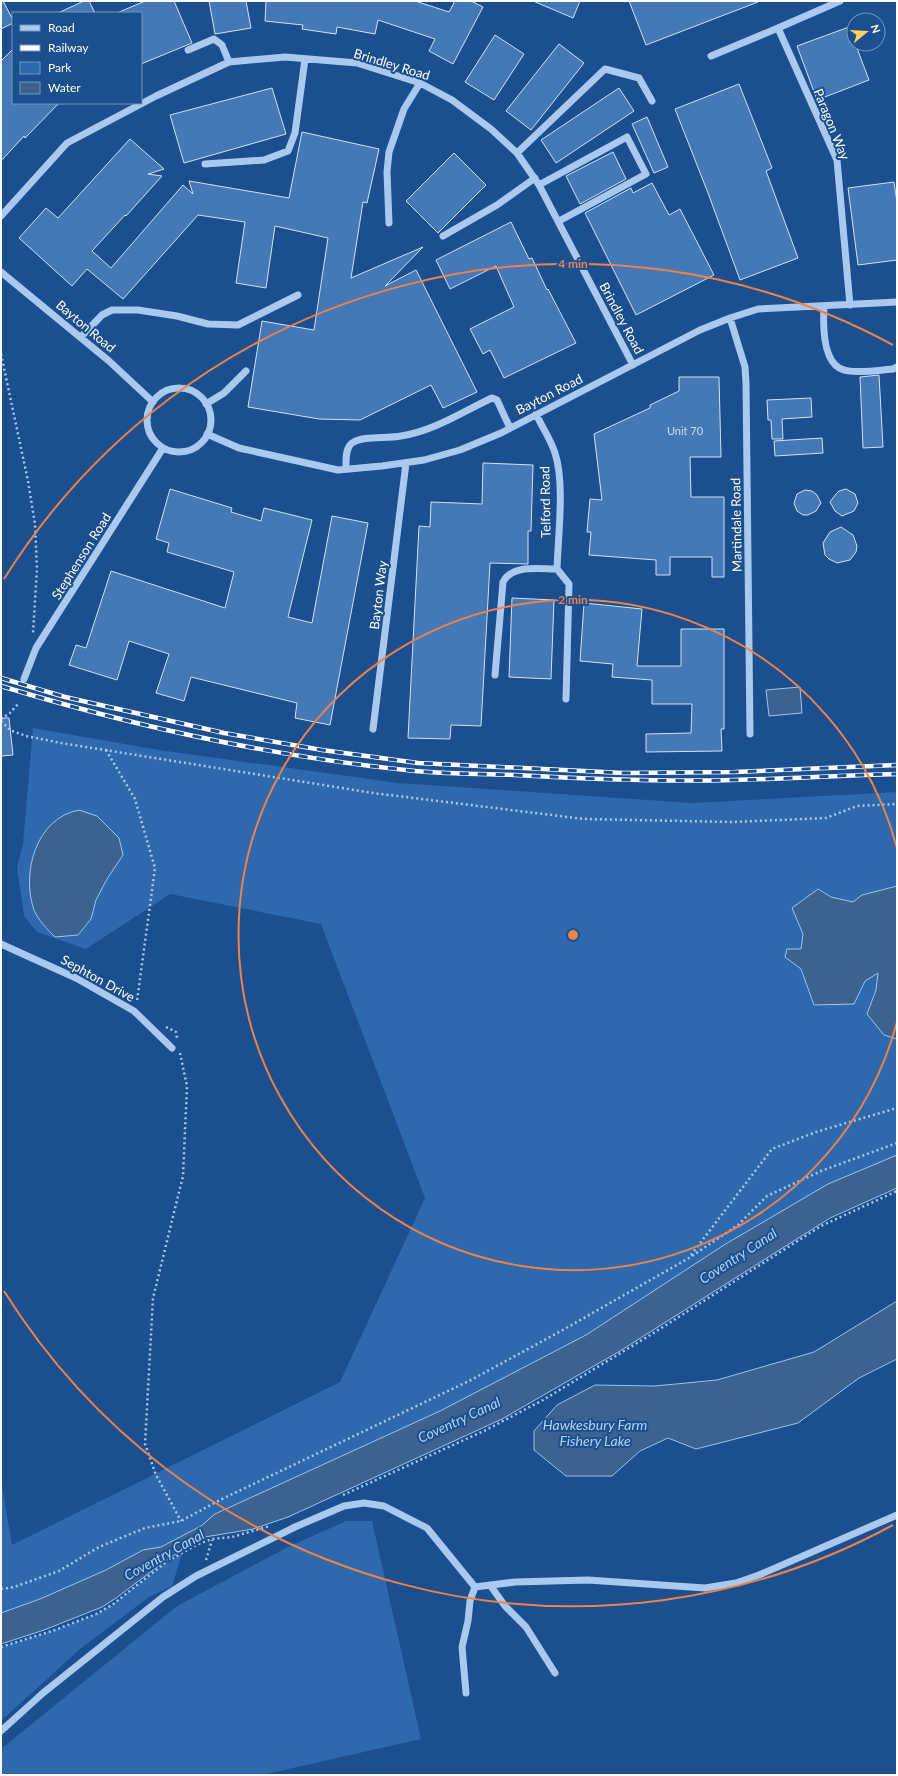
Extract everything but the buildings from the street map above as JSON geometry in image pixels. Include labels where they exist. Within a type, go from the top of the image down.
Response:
[{"type":"street","points":[[711,56],[840,1]]},
{"type":"street","name":"Paragon Way","points":[[778,28],[837,160],[850,305]]},
{"type":"street","points":[[188,50],[214,39],[222,45],[229,62]]},
{"type":"street","name":"Brindley Road","points":[[142,103],[229,62],[285,57],[357,63],[420,83],[452,100],[491,129],[517,153],[540,185],[634,365]]},
{"type":"street","points":[[205,164],[264,160],[288,151],[295,133],[305,59]]},
{"type":"street","points":[[517,153],[605,69],[640,78],[652,101]]},
{"type":"street","points":[[389,223],[387,172],[389,152],[404,109],[420,83]]},
{"type":"street","name":"Brindley Road","points":[[1,216],[67,142],[141,104]]},
{"type":"street","points":[[540,185],[627,138],[646,174],[559,221]]},
{"type":"street","points":[[443,236],[497,205],[535,178]]},
{"type":"street","name":"Bayton Road","points":[[1,272],[109,361],[153,402]]},
{"type":"street","points":[[80,337],[102,315],[112,310],[138,310],[177,316],[208,324],[238,325],[298,295]]},
{"type":"street","name":"Bayton Road","points":[[207,434],[239,448],[338,470],[406,463],[460,450],[510,428],[700,330],[730,318],[758,309],[897,302]]},
{"type":"street","points":[[824,306],[823,322],[826,349],[834,364],[844,370],[862,371],[893,369],[897,367]]},
{"type":"street","name":"Martindale Road","points":[[730,318],[745,367],[746,383],[750,734]]},
{"type":"street","points":[[206,404],[224,393],[246,371]]},
{"type":"street","points":[[180,388],[190,390],[199,396],[206,404],[210,419],[207,434],[203,441],[188,451],[171,451],[163,448],[153,440],[148,427],[147,414],[153,402],[160,394],[169,390],[180,388]]},
{"type":"street","points":[[346,469],[348,449],[352,443],[360,440],[401,436],[433,427],[492,398],[496,400],[510,428]]},
{"type":"street","name":"Telford Road","points":[[536,414],[555,453],[559,474],[560,515],[557,570]]},
{"type":"street","name":"Stephenson Road","points":[[24,679],[36,648],[163,448]]},
{"type":"street","name":"Bayton Way","points":[[373,729],[406,463]]},
{"type":"street","points":[[495,674],[504,582],[507,576],[515,571],[532,569],[557,570],[569,584],[566,699]]},
{"type":"street","name":"Sephton Drive","points":[[1,944],[76,978],[134,1011],[176,1048]]},
{"type":"street","points":[[1,1731],[43,1693],[163,1597],[196,1576],[295,1527],[344,1506],[364,1503],[384,1506],[427,1528],[475,1587]]},
{"type":"street","points":[[475,1587],[515,1582],[588,1580],[705,1588],[713,1587],[736,1583],[759,1575],[897,1515]]},
{"type":"street","points":[[490,1585],[505,1606],[526,1627],[555,1673]]},
{"type":"street","points":[[466,1693],[462,1647],[468,1620],[470,1601],[475,1587]]},
{"type":"path","points":[[1,354],[28,481],[35,524],[37,569],[32,631],[36,648]]},
{"type":"path","points":[[18,704],[1,720],[10,730],[26,736],[373,793],[584,819],[733,822],[826,818],[858,806],[897,804]]},
{"type":"path","points":[[106,750],[135,799],[155,868],[136,1004]]},
{"type":"path","points":[[162,1025],[176,1032],[178,1040]]},
{"type":"path","points":[[176,1048],[187,1086],[183,1176],[153,1298],[145,1444],[156,1475],[181,1521]]},
{"type":"path","points":[[689,1258],[772,1149],[816,1132],[897,1108]]},
{"type":"path","points":[[1,1589],[14,1587],[59,1571],[99,1547],[145,1528],[181,1521],[234,1493],[471,1380],[689,1258],[738,1224],[767,1196],[821,1171],[897,1143]]},
{"type":"path","points":[[337,1497],[486,1430],[543,1400],[646,1338],[821,1226],[897,1191]]},
{"type":"path","points":[[1,1647],[55,1630],[112,1605],[165,1563],[196,1545],[212,1539],[232,1537],[272,1526]]},
{"type":"green space","points":[[33,728],[159,750],[398,783],[692,803],[897,792],[897,1172],[254,1513],[1,1631],[1,1481],[12,1545],[340,1382],[425,1198],[321,924],[170,894],[86,949],[37,932],[24,916],[17,867],[23,844]]},
{"type":"green space","points":[[346,1521],[372,1521],[421,1739],[262,1775],[1,1775],[1,1749],[177,1606],[288,1547]]},
{"type":"green space","points":[[182,1554],[172,1586],[149,1597],[80,1649],[1,1721],[1,1647],[55,1630],[96,1614],[112,1605],[165,1563]]},
{"type":"water","points":[[800,687],[802,713],[769,716],[766,690]]},
{"type":"water","points":[[79,810],[97,816],[119,838],[123,855],[107,879],[96,900],[91,919],[78,935],[55,937],[40,921],[34,910],[30,895],[31,864],[42,835],[52,824],[64,815]]},
{"type":"water","points":[[897,886],[897,1039],[884,1035],[867,1014],[876,990],[878,973],[865,981],[854,1004],[814,1005],[801,969],[785,957],[787,949],[801,949],[803,934],[792,908],[818,889],[831,897],[853,902],[862,895]]},
{"type":"water","name":"Coventry Canal","points":[[897,1155],[897,1188],[830,1218],[620,1351],[502,1419],[288,1517],[253,1529],[205,1537],[168,1559],[102,1607],[44,1630],[1,1644],[1,1613],[40,1599],[106,1570],[143,1550],[161,1547],[201,1526],[215,1514],[440,1411],[586,1335],[724,1245],[828,1184]]},
{"type":"water","name":"Hawkesbury Farm Fishery Lake","points":[[897,1301],[897,1359],[859,1378],[798,1423],[696,1449],[668,1438],[640,1451],[612,1476],[566,1476],[534,1450],[534,1431],[557,1405],[595,1385],[655,1386],[717,1380],[814,1352]]},
{"type":"railway","points":[[1,678],[65,697],[224,733],[322,750],[418,763],[624,773],[735,772],[897,765]]},
{"type":"railway","points":[[1,686],[103,715],[206,739],[310,758],[415,771],[679,781],[897,774]]}]
